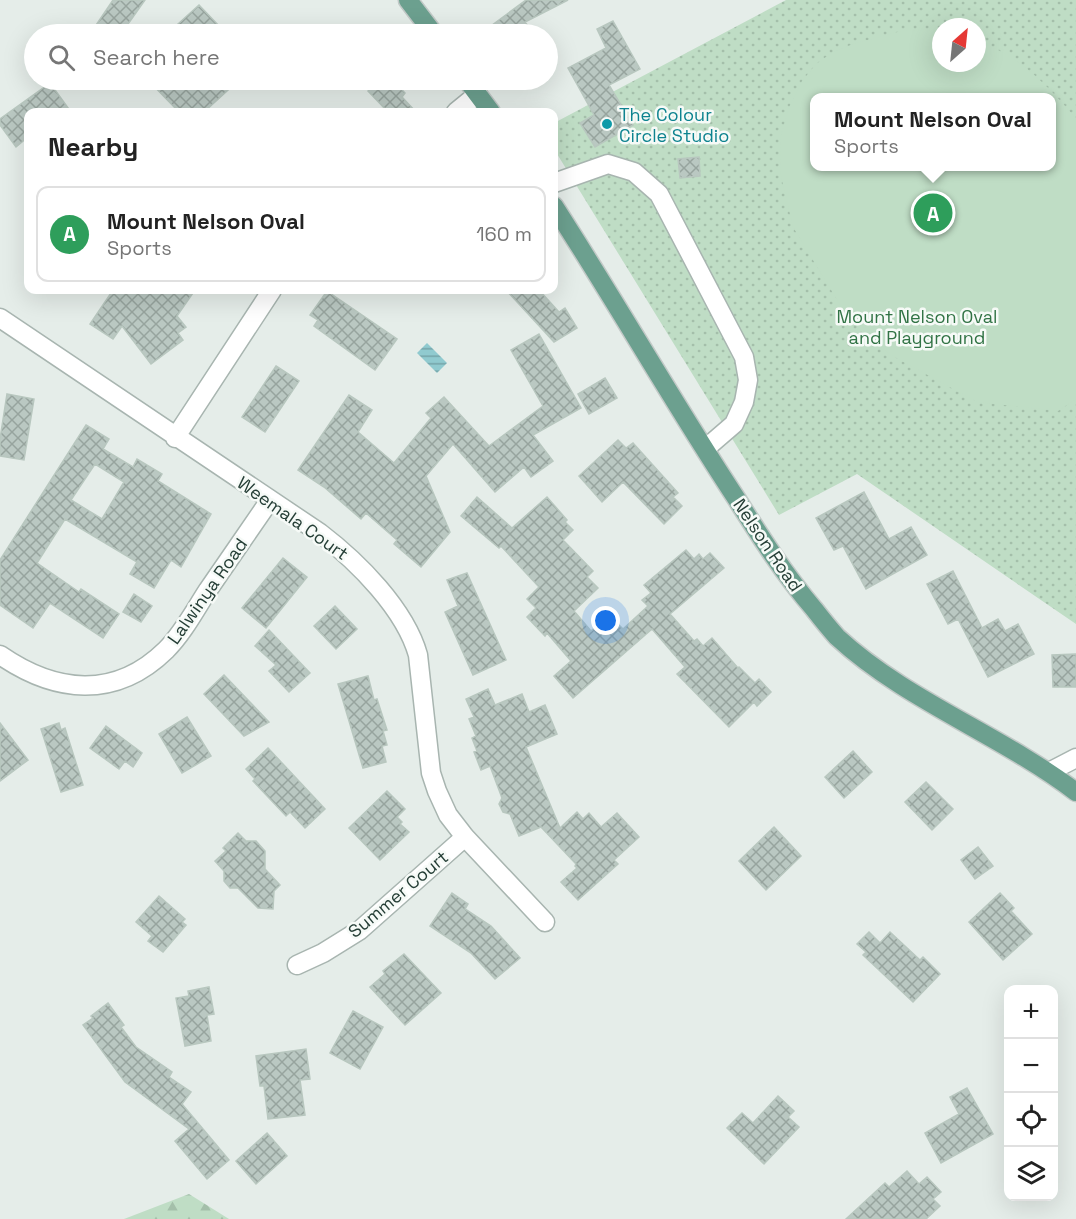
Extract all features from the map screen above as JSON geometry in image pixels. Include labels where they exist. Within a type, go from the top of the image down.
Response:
[{"type":"main road","points":[[408,0],[426,24]]},
{"type":"main road","points":[[475,90],[488,108]]},
{"type":"main road","name":"Nelson Road","points":[[558,212],[705,449],[786,574],[835,634],[861,658],[888,676],[1049,772],[1076,792]]},
{"type":"street","points":[[459,108],[471,90]]},
{"type":"street","points":[[558,182],[608,164],[634,172],[659,194],[744,357],[748,380],[744,402],[734,424],[705,449]]},
{"type":"street","points":[[175,438],[269,294]]},
{"type":"street","name":"Weemala Court","points":[[0,318],[175,438],[320,533],[353,561],[405,622],[413,638],[418,655],[431,773],[448,815],[465,837],[545,922]]},
{"type":"street","name":"Lalwinya Road","points":[[0,655],[28,673],[63,685],[104,684],[139,670],[153,661],[172,642],[270,500]]},
{"type":"street","points":[[1049,772],[1076,759]]},
{"type":"street","name":"Summer Court","points":[[297,965],[323,953],[360,930],[465,837]]},
{"type":"green space","name":"Mount Nelson Oval and Playground","points":[[786,0],[1076,0],[1076,624],[857,474],[779,515],[558,156],[558,121]]},
{"type":"green space","points":[[932,30],[932,72],[986,72],[986,45],[1019,63],[1053,93],[810,93],[810,171],[1056,171],[1056,96],[1076,119],[1076,399],[1058,411],[977,402],[889,354],[845,313],[793,227],[780,172],[781,135],[790,105],[802,81],[816,64],[833,52],[901,31]]},
{"type":"green space","points":[[189,1194],[229,1219],[124,1219]]},
{"type":"water","points":[[427,343],[447,363],[437,373],[417,353]]},
{"type":"building","points":[[113,0],[145,0],[128,24],[97,24]]},
{"type":"building","points":[[526,0],[568,0],[525,22],[526,24],[494,24]]},
{"type":"building","points":[[199,5],[217,24],[178,24]]},
{"type":"building","points":[[613,21],[640,69],[609,85],[633,125],[595,147],[580,123],[594,115],[568,68],[606,48],[597,29]]},
{"type":"building","points":[[40,90],[55,90],[68,108],[24,108],[24,140],[16,147],[0,125],[0,119]]},
{"type":"building","points":[[158,90],[228,90],[208,108],[175,108]]},
{"type":"building","points":[[402,90],[405,93],[402,97],[412,108],[384,108],[368,91]]},
{"type":"building","points":[[699,157],[700,176],[680,178],[678,159]]},
{"type":"building","points":[[110,294],[192,294],[177,316],[186,327],[178,333],[183,340],[151,364],[122,326],[113,339],[90,324]]},
{"type":"building","points":[[325,294],[331,294],[397,339],[375,370],[314,326],[318,320],[310,315]]},
{"type":"building","points":[[510,294],[543,294],[559,312],[565,308],[577,328],[554,342]]},
{"type":"building","points":[[539,334],[581,408],[533,435],[553,461],[531,477],[524,467],[495,492],[453,444],[426,476],[450,532],[421,567],[394,544],[397,540],[366,513],[361,519],[324,487],[298,470],[349,395],[372,410],[358,432],[394,463],[431,418],[426,413],[444,397],[489,446],[543,406],[511,350]]},
{"type":"building","points":[[276,366],[299,381],[265,432],[242,417]]},
{"type":"building","points":[[605,378],[617,398],[589,414],[578,394]]},
{"type":"building","points":[[7,394],[34,399],[24,460],[0,456],[0,439]]},
{"type":"building","points":[[86,425],[109,439],[103,449],[133,467],[137,459],[162,474],[158,481],[211,514],[181,567],[171,560],[154,588],[130,574],[137,562],[65,519],[37,563],[79,592],[81,589],[119,614],[103,638],[50,603],[33,628],[0,605],[0,560]],"holes":[[[95,464],[124,482],[102,519],[71,500]]]},
{"type":"building","points":[[618,440],[626,448],[633,443],[678,493],[673,497],[682,506],[664,524],[623,482],[602,502],[579,476]]},
{"type":"building","points":[[864,492],[889,539],[911,527],[927,555],[866,589],[843,546],[834,550],[816,518]]},
{"type":"building","points":[[477,497],[512,528],[547,497],[567,520],[565,522],[573,530],[563,540],[593,571],[587,577],[598,588],[574,611],[591,631],[603,620],[613,631],[619,625],[623,629],[648,606],[642,600],[651,593],[644,585],[686,550],[694,559],[699,554],[703,559],[710,553],[724,568],[670,614],[694,641],[697,639],[703,646],[712,638],[738,668],[755,683],[759,679],[771,692],[757,706],[754,702],[729,727],[677,674],[685,667],[652,629],[573,698],[554,676],[571,661],[547,633],[545,636],[527,617],[536,608],[527,599],[539,587],[501,546],[499,548],[461,516]]},
{"type":"building","points":[[283,558],[307,577],[266,628],[242,608]]},
{"type":"building","points":[[953,571],[982,628],[998,619],[1005,631],[1018,624],[1034,654],[988,677],[958,619],[948,624],[927,584]]},
{"type":"building","points":[[467,573],[506,660],[473,675],[445,612],[458,606],[447,580]]},
{"type":"building","points":[[134,594],[152,606],[141,622],[123,612]]},
{"type":"building","points":[[335,606],[357,629],[336,649],[314,626]]},
{"type":"building","points":[[269,630],[310,673],[289,692],[269,671],[276,665],[255,646]]},
{"type":"building","points":[[1076,654],[1076,687],[1053,687],[1052,655]]},
{"type":"building","points":[[224,675],[269,722],[244,736],[204,694]]},
{"type":"building","points":[[368,676],[374,700],[377,699],[387,730],[383,731],[387,745],[382,746],[386,762],[363,768],[338,684]]},
{"type":"building","points":[[488,689],[495,705],[522,694],[529,712],[545,705],[557,734],[526,747],[560,828],[577,812],[583,819],[589,813],[601,827],[617,813],[639,837],[614,860],[618,864],[578,900],[561,882],[577,868],[576,864],[541,827],[519,836],[510,814],[503,812],[499,804],[502,798],[490,766],[481,770],[474,752],[477,751],[472,738],[476,736],[469,719],[474,717],[466,699]]},
{"type":"building","points":[[187,717],[211,756],[182,773],[159,734]]},
{"type":"building","points":[[0,723],[28,760],[0,781]]},
{"type":"building","points":[[59,723],[61,730],[65,728],[83,785],[61,792],[41,729]]},
{"type":"building","points":[[106,726],[142,753],[133,767],[125,761],[119,769],[90,748]]},
{"type":"building","points":[[268,748],[325,809],[305,828],[290,812],[286,816],[253,781],[255,779],[246,769]]},
{"type":"building","points":[[853,751],[872,772],[844,798],[825,777]]},
{"type":"building","points":[[926,782],[953,809],[932,830],[905,802]]},
{"type":"building","points":[[387,791],[405,809],[397,817],[402,822],[400,824],[409,832],[380,860],[349,828]]},
{"type":"building","points":[[774,827],[801,856],[766,890],[739,861]]},
{"type":"building","points":[[238,833],[246,841],[256,841],[265,851],[265,869],[280,885],[274,891],[273,909],[258,908],[238,888],[230,888],[224,881],[224,871],[215,861],[226,851],[223,848]]},
{"type":"building","points":[[978,847],[993,866],[975,879],[961,860]]},
{"type":"building","points":[[452,893],[468,904],[465,909],[491,926],[520,958],[495,979],[471,953],[430,926]]},
{"type":"building","points":[[1000,893],[1014,908],[1011,911],[1032,934],[1003,960],[969,922]]},
{"type":"building","points":[[159,896],[185,919],[182,922],[186,925],[163,952],[148,941],[152,936],[136,922]]},
{"type":"building","points":[[869,932],[880,943],[890,932],[920,960],[923,957],[940,974],[913,1002],[863,955],[866,952],[857,944]]},
{"type":"building","points":[[404,954],[441,993],[405,1025],[370,987],[385,974],[383,971]]},
{"type":"building","points":[[209,987],[214,1014],[207,1015],[211,1041],[185,1046],[176,998],[189,996],[188,991]]},
{"type":"building","points":[[108,1003],[124,1025],[121,1027],[136,1047],[172,1072],[169,1077],[191,1092],[182,1104],[229,1160],[207,1179],[175,1141],[189,1129],[125,1082],[83,1025]]},
{"type":"building","points":[[353,1011],[383,1027],[360,1069],[330,1053]]},
{"type":"building","points":[[306,1049],[310,1079],[300,1080],[305,1115],[268,1119],[264,1086],[260,1086],[256,1056]]},
{"type":"building","points":[[967,1088],[993,1134],[941,1163],[925,1133],[959,1114],[950,1097]]},
{"type":"building","points":[[778,1096],[794,1111],[788,1117],[799,1127],[764,1164],[727,1128],[742,1113],[753,1123]]},
{"type":"building","points":[[267,1133],[287,1156],[256,1184],[236,1161]]},
{"type":"building","points":[[907,1171],[919,1184],[927,1177],[941,1192],[933,1199],[940,1206],[926,1219],[846,1219],[885,1183],[889,1187]]},
{"type":"place","name":"The Colour Circle Studio","points":[[607,124]]},
{"type":"place","name":"Mount Nelson Oval","points":[[933,213]]}]
